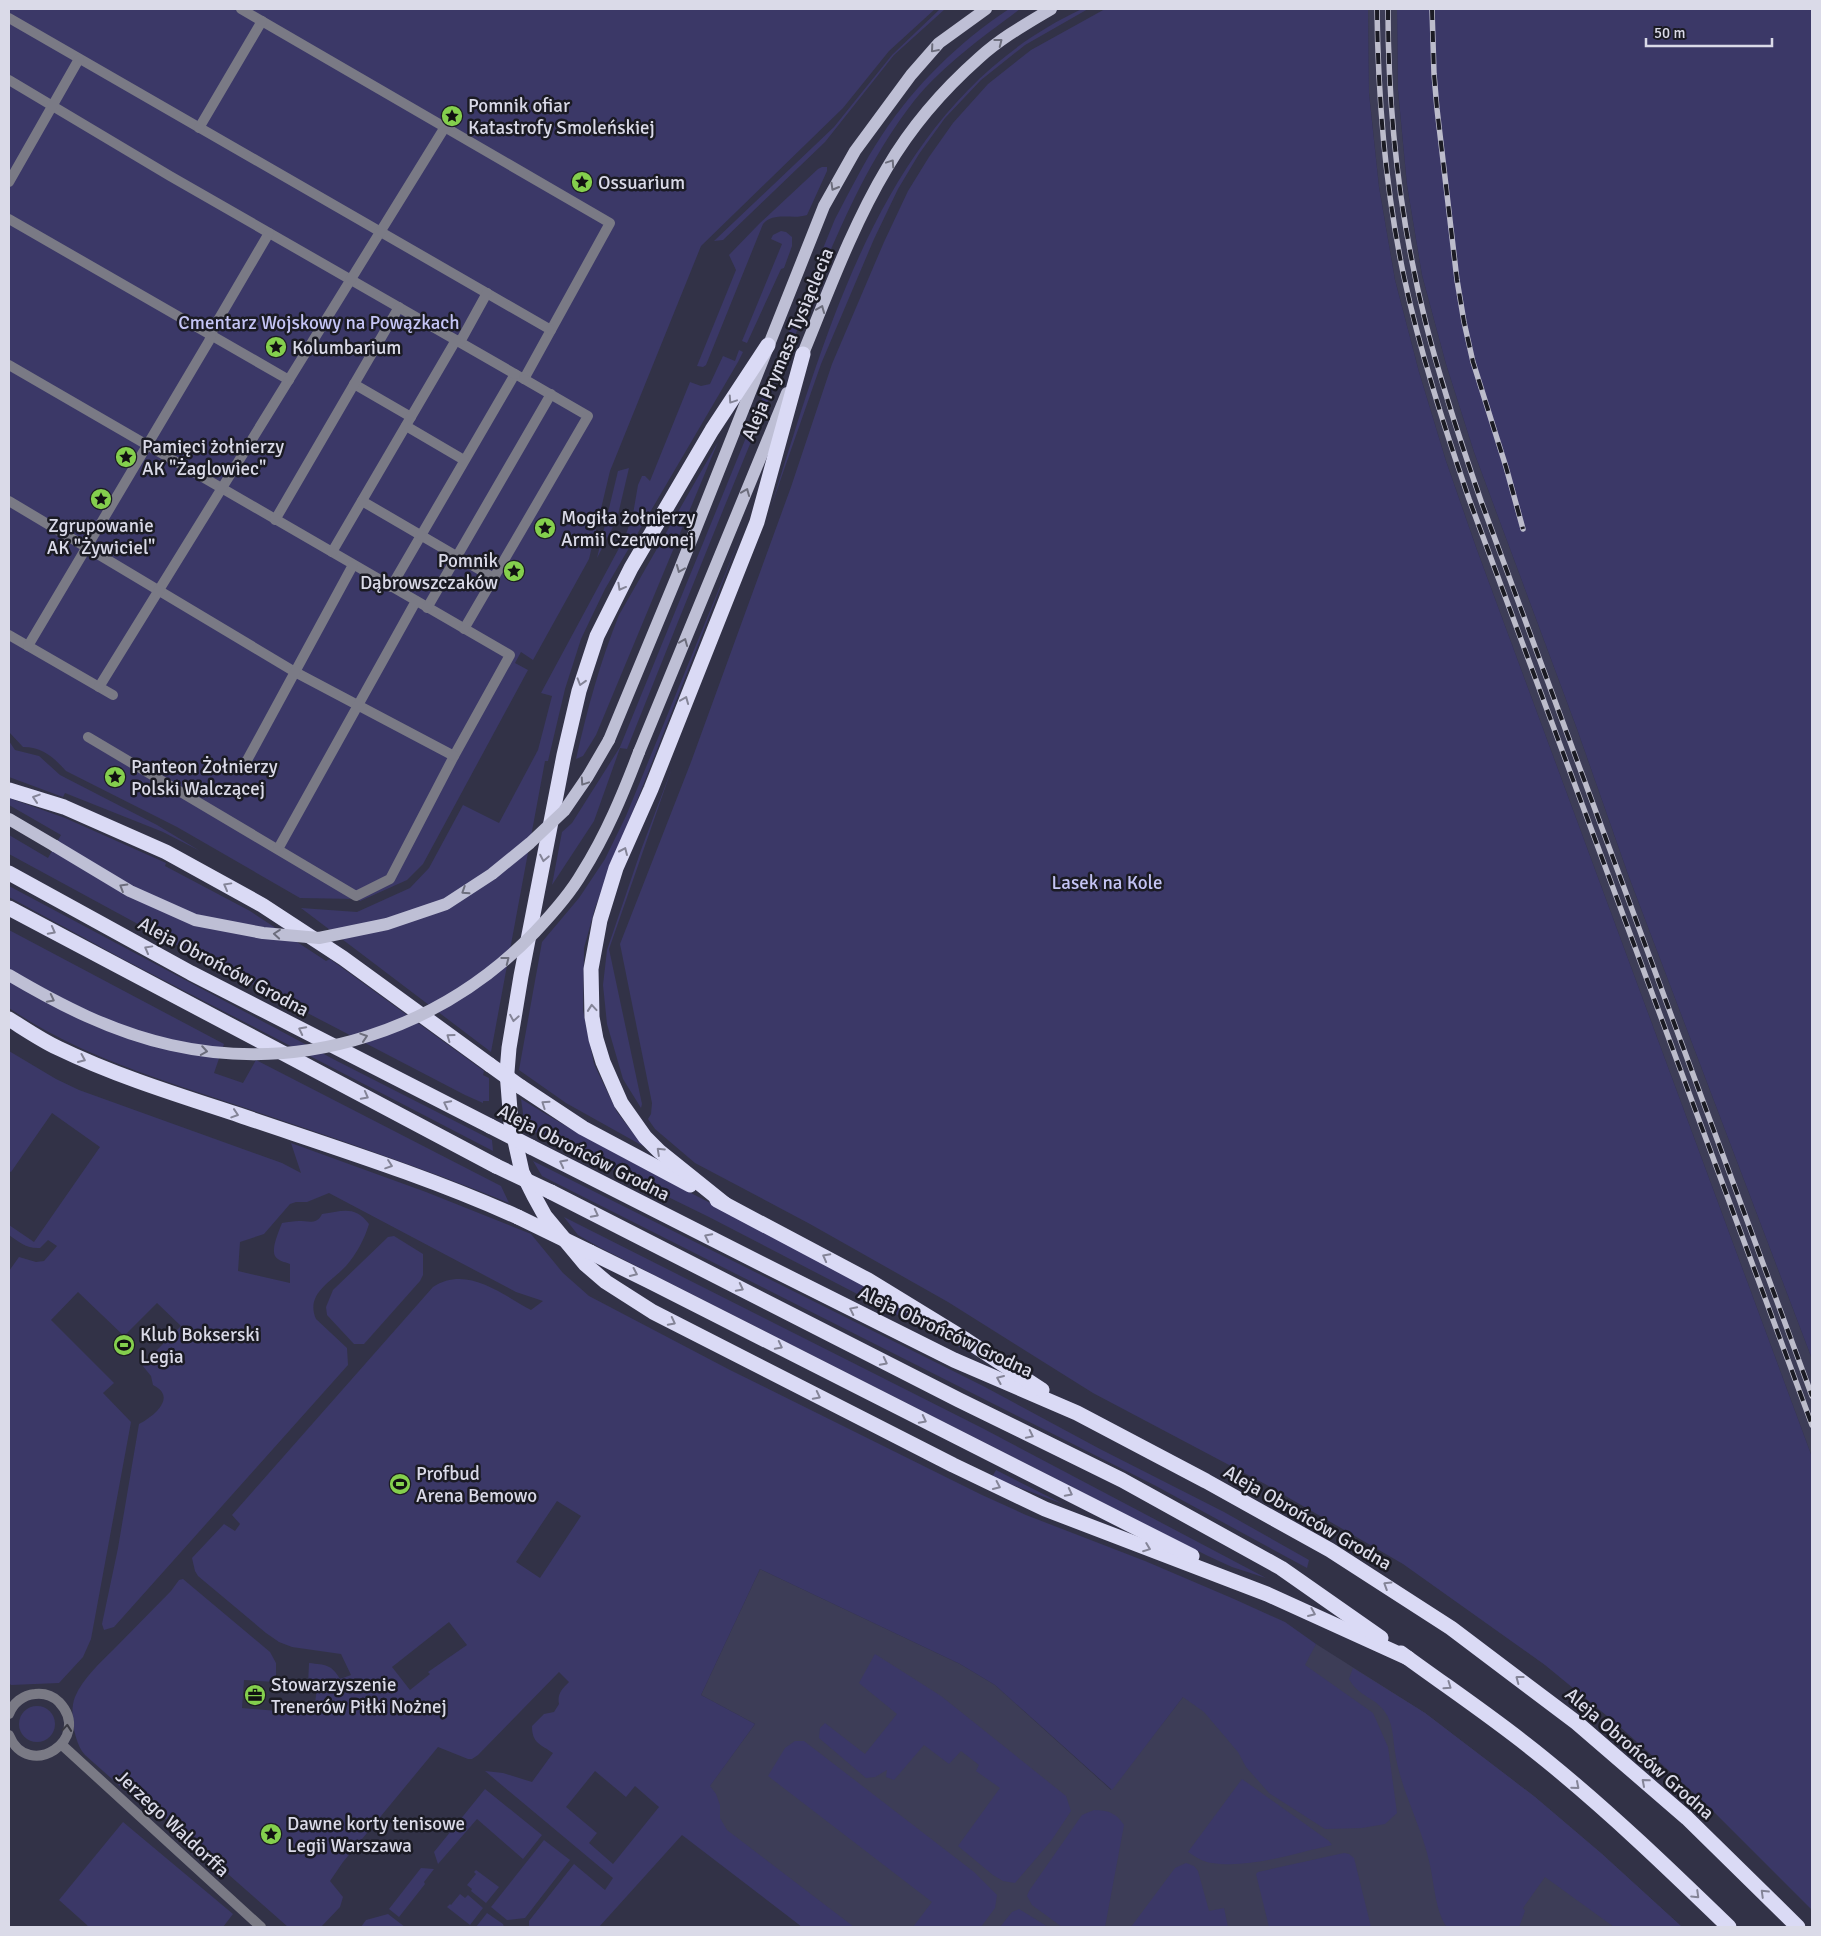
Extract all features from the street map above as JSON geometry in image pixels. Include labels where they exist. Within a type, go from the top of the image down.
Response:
[{"type":"highway","points":[[768,345],[712,430],[631,568],[597,636],[581,682],[560,773],[509,1048],[507,1072],[509,1103],[516,1149],[522,1172],[545,1216],[585,1264],[606,1282],[653,1312],[953,1465],[1045,1508],[1267,1594]]},
{"type":"highway","points":[[725,1204],[659,1151],[641,1131],[621,1103],[603,1062],[596,1038],[592,1009],[591,969],[600,920],[616,868],[651,789],[757,522],[803,354]]},
{"type":"highway","points":[[9,790],[64,807],[166,852],[262,905],[343,958],[521,1087],[583,1128],[868,1280],[966,1340],[1077,1412]]},
{"type":"highway","name":"Aleja Obrońców Grodna","points":[[9,873],[224,990],[760,1263],[954,1360],[1077,1412],[1330,1550],[1451,1628],[1577,1723],[1687,1818],[1798,1927]]},
{"type":"highway","points":[[9,908],[496,1166],[551,1192],[958,1400],[1122,1480],[1281,1568],[1345,1611],[1547,1761],[1645,1845],[1729,1927]]},
{"type":"highway","points":[[9,1019],[56,1047],[101,1067],[146,1084],[410,1172],[518,1216],[1267,1594],[1408,1658]]},
{"type":"main road","name":"Aleja Prymasa Tysiąclecia","points":[[9,819],[130,891],[195,920],[263,933],[319,938],[387,924],[446,904],[492,874],[530,844],[564,811],[588,776],[608,740],[677,576],[824,206],[855,151],[939,43],[986,9]]},
{"type":"main road","name":"Aleja Prymasa Tysiąclecia","points":[[9,975],[89,1019],[128,1034],[172,1045],[219,1053],[276,1055],[354,1041],[419,1017],[470,988],[512,956],[549,918],[582,874],[617,809],[831,286],[870,200],[888,167],[924,115],[945,91],[979,58],[1009,34],[1051,9]]},
{"type":"street","points":[[241,9],[610,223],[551,330],[464,460],[391,586]]},
{"type":"street","points":[[9,18],[551,330]]},
{"type":"street","points":[[199,128],[262,21]]},
{"type":"street","points":[[9,182],[79,59]]},
{"type":"street","points":[[9,80],[269,233],[588,416],[464,629]]},
{"type":"street","points":[[99,687],[445,127]]},
{"type":"street","points":[[9,219],[289,380]]},
{"type":"street","points":[[28,646],[209,341],[269,233]]},
{"type":"street","points":[[332,552],[408,421],[487,293]]},
{"type":"street","points":[[275,520],[399,307]]},
{"type":"street","points":[[9,365],[510,655],[454,756],[390,879],[356,896],[88,737]]},
{"type":"street","points":[[354,384],[464,460]]},
{"type":"street","points":[[427,608],[551,394]]},
{"type":"street","points":[[9,501],[295,672],[454,756]]},
{"type":"street","points":[[362,501],[494,578]]},
{"type":"street","points":[[245,764],[354,565]]},
{"type":"street","points":[[278,849],[416,601]]},
{"type":"street","points":[[9,634],[113,695]]},
{"type":"street","points":[[9,1714],[12,1700],[40,1693],[57,1700],[64,1707],[68,1721],[67,1736],[62,1745],[54,1751],[36,1756],[18,1749],[11,1741],[9,1735]]},
{"type":"street","name":"Jerzego Waldorffa","points":[[62,1745],[261,1927]]},
{"type":"shaded area","points":[[1368,9],[1397,9],[1398,90],[1407,185],[1422,275],[1446,364],[1474,452],[1577,729],[1629,877],[1812,1359],[1812,1457],[1477,550],[1446,461],[1419,372],[1395,280],[1379,187],[1369,93]]},
{"type":"shaded area","points":[[760,1569],[960,1664],[995,1685],[1111,1790],[1227,1640],[1312,1649],[1316,1644],[1425,1713],[1535,1797],[1602,1854],[1682,1927],[802,1927],[684,1821],[755,1724],[701,1695]]},
{"type":"green space","name":"Cmentarz Wojskowy na Powązkach","points":[[9,9],[935,9],[889,51],[843,108],[701,246],[610,471],[589,559],[533,660],[521,652],[515,663],[528,670],[423,864],[407,880],[360,901],[358,899],[300,898],[177,827],[66,771],[52,757],[42,751],[23,747],[9,732]]},
{"type":"green space","points":[[940,9],[945,9],[894,55],[825,142],[723,240],[714,241],[834,127],[892,55]]},
{"type":"green space","points":[[1009,9],[1020,9],[951,63],[914,101],[876,158],[860,188],[831,250],[770,395],[627,749],[620,748],[594,821],[552,885],[562,832],[572,823],[620,747],[835,219],[875,145],[909,99],[956,50]]},
{"type":"green space","points":[[1082,9],[1088,9],[1025,45],[981,80],[945,118],[919,154],[898,189],[874,239],[821,364],[771,507],[817,363],[844,291],[876,222],[914,157],[960,98],[1015,49]]},
{"type":"green space","name":"Lasek na Kole","points":[[1105,9],[1368,9],[1369,93],[1379,187],[1395,280],[1419,372],[1446,461],[1477,550],[1812,1457],[1812,1910],[1705,1803],[1618,1725],[1545,1665],[1403,1564],[1265,1484],[1093,1393],[948,1302],[810,1224],[695,1163],[655,1129],[648,1119],[651,1114],[652,1103],[620,944],[691,762],[791,487],[832,364],[908,191],[953,123],[988,84],[1031,50]]},
{"type":"green space","points":[[1397,9],[1812,9],[1812,1359],[1629,877],[1577,729],[1474,452],[1446,364],[1422,275],[1407,185],[1398,90]]},
{"type":"green space","points":[[822,167],[827,167],[827,171],[807,215],[773,218],[763,224],[706,365],[703,367],[697,366],[736,270],[729,255],[760,223]]},
{"type":"green space","points":[[781,231],[786,232],[792,237],[792,246],[784,268],[781,269],[747,343],[742,341],[782,244],[771,239],[773,235]]},
{"type":"green space","points":[[739,350],[743,352],[738,362],[605,589],[581,639],[565,689],[548,761],[545,761],[491,1052],[301,908],[357,912],[410,888],[429,868],[463,805],[499,823],[538,750],[552,696],[541,693],[625,537],[633,514],[638,485],[642,476],[645,476],[650,481],[690,382],[701,386],[710,384],[723,356],[735,361]]},
{"type":"green space","points":[[718,442],[596,735],[583,756],[576,759],[594,686],[619,615]]},
{"type":"green space","points":[[629,468],[617,519],[597,558],[618,471]]},
{"type":"green space","points":[[743,530],[595,908],[584,948],[583,1010],[594,1064],[617,1112],[643,1146],[566,1103],[519,1070],[542,942],[579,898],[605,859],[626,816]]},
{"type":"green space","points":[[9,741],[15,750],[39,756],[60,775],[157,825],[200,851],[163,832],[65,793],[63,797],[9,777]]},
{"type":"green space","points":[[672,768],[609,949],[642,1104],[641,1108],[623,1079],[607,1024],[603,985],[607,950],[641,850]]},
{"type":"green space","points":[[9,798],[65,818],[166,863],[165,866],[250,911],[326,961],[330,959],[484,1071],[483,1075],[489,1078],[489,1101],[483,1101],[483,1103],[465,1095],[171,942],[9,854],[9,835],[48,858],[61,835],[9,805]]},
{"type":"green space","points":[[9,886],[335,1060],[492,1140],[493,1151],[121,958],[9,897]]},
{"type":"green space","points":[[9,930],[224,1044],[214,1073],[243,1083],[256,1060],[501,1186],[509,1203],[387,1157],[132,1069],[69,1042],[38,1026],[9,1008]]},
{"type":"green space","points":[[9,1051],[56,1079],[79,1090],[282,1163],[301,1173],[291,1143],[426,1192],[531,1234],[563,1273],[589,1296],[730,1370],[1026,1515],[1145,1561],[1285,1622],[1316,1644],[1305,1665],[1373,1713],[1388,1747],[1397,1813],[1385,1824],[1362,1828],[1325,1829],[1269,1793],[1246,1767],[1238,1752],[1204,1712],[1183,1697],[1112,1790],[995,1685],[960,1664],[760,1569],[701,1695],[755,1724],[710,1786],[716,1794],[720,1805],[720,1818],[727,1830],[854,1927],[802,1927],[682,1835],[599,1927],[529,1927],[529,1921],[574,1864],[605,1890],[613,1878],[485,1771],[503,1773],[532,1782],[553,1753],[535,1740],[532,1726],[544,1714],[554,1712],[559,1704],[561,1692],[569,1682],[559,1672],[472,1759],[438,1747],[343,1862],[330,1881],[343,1897],[340,1907],[321,1927],[288,1927],[136,1793],[130,1795],[85,1755],[75,1736],[72,1710],[75,1697],[82,1683],[92,1671],[171,1591],[179,1580],[183,1579],[270,1652],[276,1663],[276,1682],[244,1680],[242,1708],[314,1714],[317,1686],[308,1685],[309,1663],[328,1666],[334,1670],[340,1679],[351,1675],[341,1654],[292,1647],[279,1642],[198,1576],[192,1558],[224,1524],[235,1531],[240,1524],[232,1515],[433,1287],[446,1281],[458,1279],[471,1280],[496,1290],[531,1310],[543,1301],[516,1292],[329,1193],[307,1202],[290,1204],[264,1234],[240,1242],[238,1271],[290,1283],[290,1264],[278,1259],[274,1253],[282,1223],[315,1221],[322,1214],[342,1211],[353,1212],[364,1218],[369,1224],[357,1252],[350,1262],[321,1289],[314,1302],[316,1319],[347,1348],[348,1365],[114,1627],[104,1630],[102,1624],[118,1548],[139,1424],[151,1417],[163,1401],[163,1395],[153,1385],[151,1376],[142,1365],[181,1326],[157,1303],[124,1336],[78,1292],[51,1320],[114,1383],[103,1393],[131,1422],[91,1639],[83,1657],[59,1683],[11,1685],[9,1683],[9,1271],[19,1257],[36,1262],[44,1261],[57,1246],[48,1240],[40,1248],[27,1246],[9,1235],[9,1225],[34,1242],[100,1147],[52,1113],[11,1172],[9,1171]],"holes":[[[557,1501],[581,1516],[540,1578],[516,1562]],[[449,1622],[467,1645],[428,1672],[430,1674],[410,1690],[392,1667]],[[595,1771],[626,1797],[635,1786],[659,1807],[613,1864],[589,1843],[597,1833],[566,1807]]]},
{"type":"green space","points":[[521,1099],[610,1151],[839,1271],[894,1303],[967,1351],[709,1217],[525,1127]]},
{"type":"green space","points":[[533,1161],[985,1387],[1100,1449],[1224,1512],[1309,1560],[1307,1568],[1156,1486],[542,1176]]},
{"type":"green space","points":[[564,1217],[984,1429],[1266,1578],[1232,1567],[1208,1556],[599,1247],[578,1235]]},
{"type":"green space","points":[[394,1236],[423,1254],[423,1275],[420,1281],[364,1344],[354,1344],[327,1315],[326,1307],[333,1290],[388,1237]]},
{"type":"green space","points":[[996,1470],[1063,1504],[992,1477]]},
{"type":"green space","points":[[875,1654],[941,1696],[1066,1796],[1071,1811],[1051,1841],[1015,1883],[1003,1881],[993,1875],[958,1846],[1000,1788],[976,1771],[979,1765],[961,1751],[949,1764],[924,1745],[894,1780],[886,1777],[887,1770],[875,1777],[866,1778],[819,1738],[820,1728],[825,1723],[865,1754],[897,1714],[859,1683]]},
{"type":"green space","points":[[1353,1668],[1425,1713],[1535,1797],[1602,1854],[1682,1927],[1614,1927],[1545,1877],[1523,1908],[1525,1911],[1519,1927],[1447,1927],[1440,1914],[1422,1837],[1398,1767],[1390,1721],[1377,1703],[1357,1690],[1353,1685],[1349,1679]]},
{"type":"green space","points":[[37,1706],[44,1707],[50,1711],[54,1717],[54,1731],[50,1737],[44,1741],[37,1742],[30,1741],[24,1737],[20,1731],[19,1724],[20,1717],[24,1711],[30,1707]]},
{"type":"green space","points":[[795,1741],[804,1741],[974,1872],[997,1895],[995,1908],[981,1927],[913,1927],[932,1902],[768,1776],[785,1748]]},
{"type":"green space","points":[[1242,1779],[1332,1845],[1241,1864],[1209,1862],[1188,1852]]},
{"type":"green space","points":[[485,1789],[542,1835],[523,1859],[477,1819],[438,1864],[434,1852]]},
{"type":"green space","points":[[1094,1810],[1111,1813],[1124,1825],[1105,1927],[1062,1927],[1032,1905],[1027,1896],[1082,1815]]},
{"type":"green space","points":[[123,1822],[233,1914],[223,1927],[88,1927],[59,1900]]},
{"type":"green space","points":[[544,1840],[570,1860],[525,1918],[507,1920],[491,1907]]},
{"type":"green space","points":[[1344,1853],[1354,1858],[1371,1927],[1269,1927],[1256,1874],[1258,1872]]},
{"type":"green space","points":[[1186,1863],[1194,1866],[1198,1871],[1209,1911],[1224,1908],[1228,1927],[1131,1927],[1175,1868]]},
{"type":"green space","points":[[421,1868],[434,1869],[424,1882],[425,1884],[399,1917],[389,1909]]},
{"type":"green space","points":[[476,1870],[499,1887],[486,1903],[471,1891],[472,1889],[467,1885],[476,1874],[474,1872]]},
{"type":"green space","points":[[460,1894],[465,1898],[468,1895],[483,1908],[470,1925],[447,1907]]},
{"type":"green space","points":[[1019,1909],[1048,1927],[1000,1927],[1012,1912]]},
{"type":"green space","points":[[487,1913],[503,1924],[504,1927],[476,1927]]},
{"type":"green space","points":[[388,1914],[405,1927],[361,1927],[366,1920]]},
{"type":"railway","points":[[1377,9],[1381,110],[1387,177],[1397,244],[1410,305],[1433,389],[1469,499],[1812,1425]]},
{"type":"railway","points":[[1388,9],[1390,88],[1397,168],[1417,285],[1445,391],[1481,501],[1812,1396]]},
{"type":"railway","points":[[1432,9],[1437,109],[1457,280],[1464,322],[1473,362],[1523,529]]},
{"type":"place","name":"Pomnik ofiar Katastrofy Smoleńskiej","points":[[452,116]]},
{"type":"place","name":"Ossuarium","points":[[582,182]]},
{"type":"place","name":"Kolumbarium","points":[[276,347]]},
{"type":"place","name":"Pamięci żołnierzy AK \"Żaglowiec\"","points":[[126,457]]},
{"type":"place","name":"Zgrupowanie AK \"Żywiciel\"","points":[[101,499]]},
{"type":"place","name":"Mogiła żołnierzy Armii Czerwonej","points":[[545,528]]},
{"type":"place","name":"Pomnik Dąbrowszczaków","points":[[514,571]]},
{"type":"place","name":"Panteon Żołnierzy Polski Walczącej","points":[[115,777]]},
{"type":"place","name":"Klub Bokserski Legia","points":[[124,1345]]},
{"type":"place","name":"Profbud Arena Bemowo","points":[[400,1484]]},
{"type":"place","name":"Stowarzyszenie Trenerów Piłki Nożnej","points":[[255,1695]]},
{"type":"place","name":"Dawne korty tenisowe Legii Warszawa","points":[[271,1834]]}]
